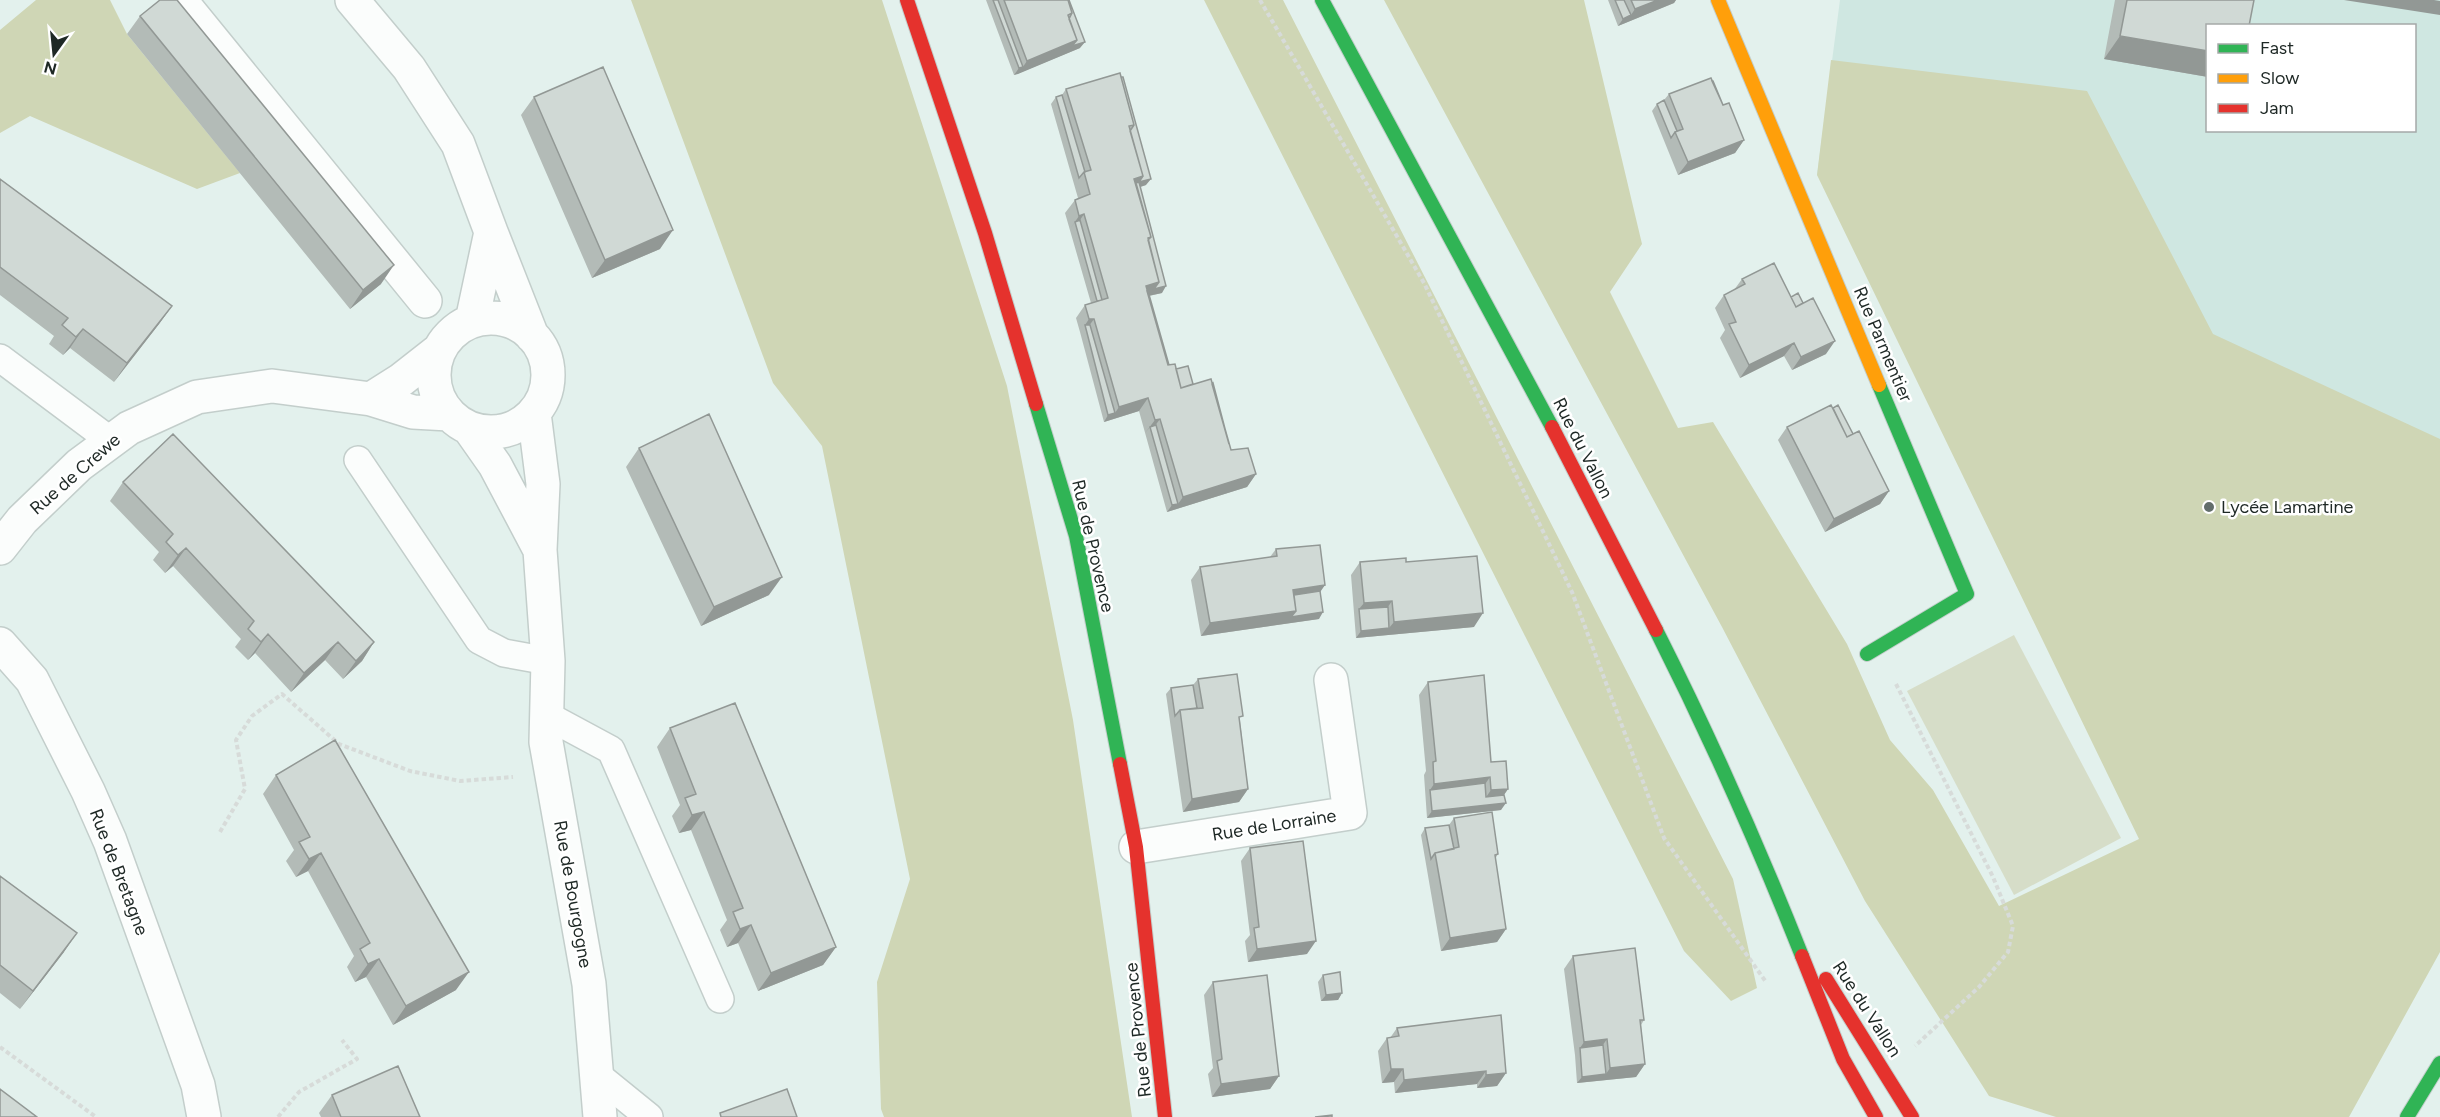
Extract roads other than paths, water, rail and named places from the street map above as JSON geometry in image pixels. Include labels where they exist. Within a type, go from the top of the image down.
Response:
[{"type":"street","points":[[180,0],[425,301]]},
{"type":"street","points":[[352,0],[409,68],[458,144],[532,336],[542,350],[547,366],[548,383],[543,399],[534,413],[520,425],[504,431],[487,433],[459,421],[439,401],[434,384],[434,368],[438,351]]},
{"type":"street","name":"Rue de Provence","points":[[907,0],[985,233],[1076,536],[1136,848],[1165,1117]]},
{"type":"street","name":"Rue du Vallon","points":[[1322,0],[1534,392],[1682,682],[1768,870],[1843,1059],[1875,1117]]},
{"type":"street","name":"Rue Parmentier","points":[[1719,0],[1967,594],[1872,651]]},
{"type":"street","points":[[472,321],[491,232]]},
{"type":"street","points":[[371,399],[401,380],[438,351],[458,328],[472,321],[488,318],[504,319],[520,326],[532,336]]},
{"type":"street","name":"Rue de Crewe","points":[[0,548],[35,508],[79,465],[129,428],[197,397],[272,386],[371,399],[413,412],[459,421]]},
{"type":"street","name":"Rue de Bourgogne","points":[[534,413],[543,484],[540,549],[548,662],[546,742],[589,984],[600,1117]]},
{"type":"street","name":"Rue de Bourgogne","points":[[459,421],[495,465],[540,549]]},
{"type":"street","name":"Rue de Bretagne","points":[[0,644],[32,680],[88,791],[110,841],[198,1085],[204,1117]]},
{"type":"street","name":"Rue de Lorraine","points":[[1136,848],[1350,813],[1331,680]]},
{"type":"street","name":"Rue du Vallon","points":[[1790,922],[1912,1117]]},
{"type":"street","points":[[2407,1117],[2440,1063]]},
{"type":"lane","points":[[0,358],[111,441]]},
{"type":"lane","points":[[358,459],[479,640],[504,653],[548,662]]},
{"type":"lane","points":[[546,715],[611,750],[720,999]]},
{"type":"lane","points":[[596,1074],[649,1117]]},
{"type":"place","name":"Lycée Lamartine","points":[[2209,507]]}]
